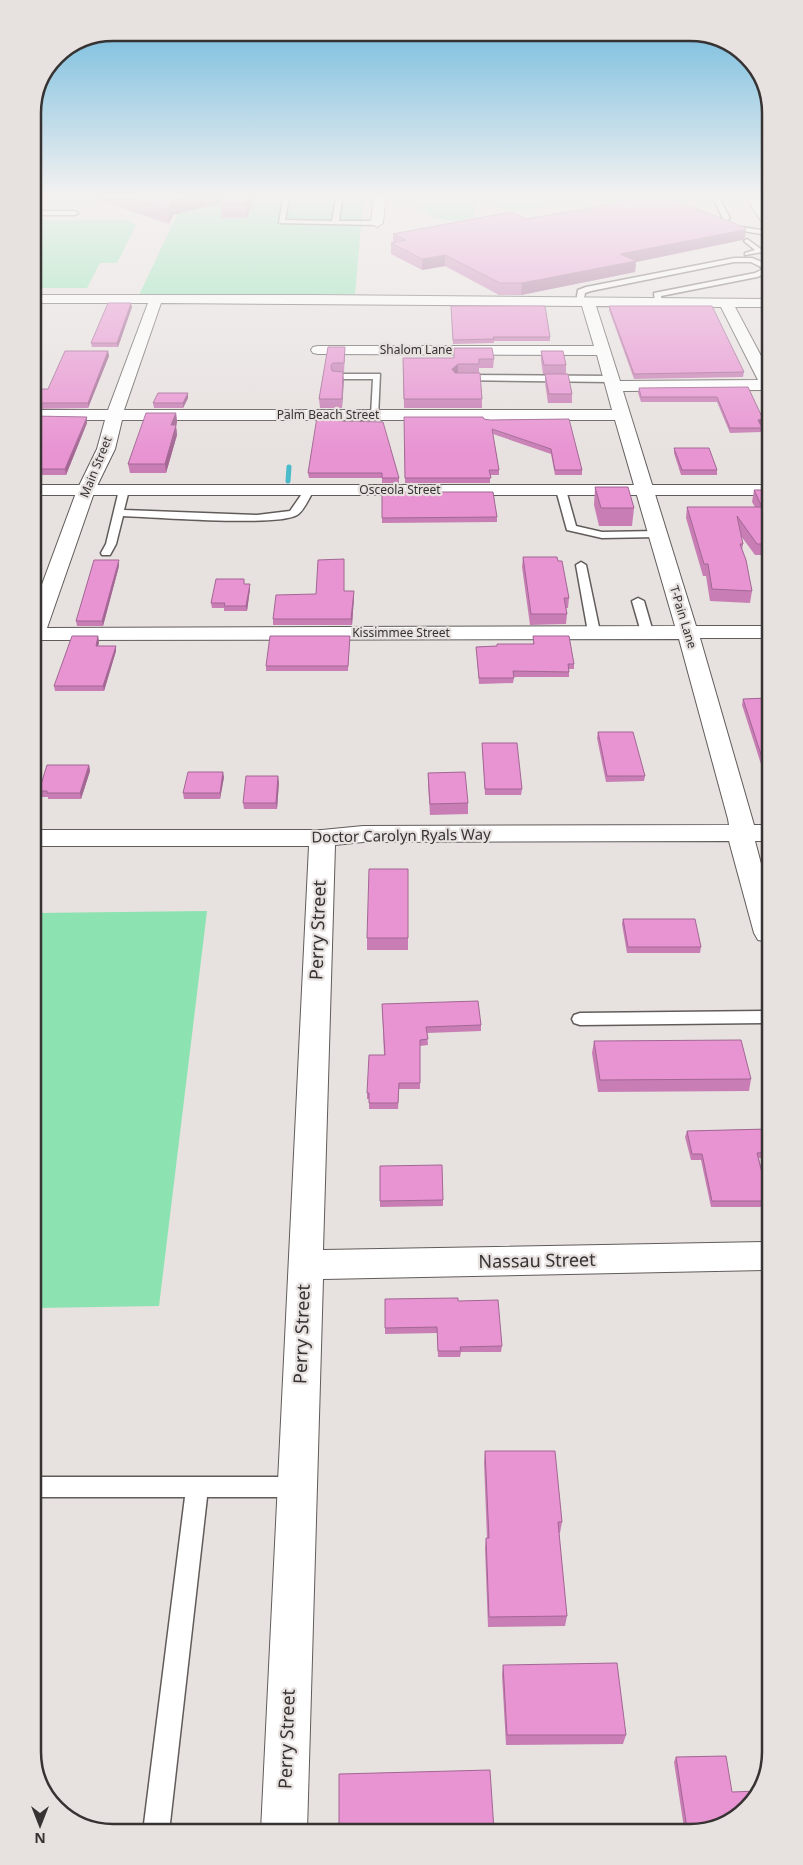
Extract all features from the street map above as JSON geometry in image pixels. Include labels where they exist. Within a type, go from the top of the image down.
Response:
[{"type":"street","points":[[41,299],[762,303]]},
{"type":"street","name":"Main Street","points":[[41,615],[86,490],[106,448],[114,415],[156,299]]},
{"type":"street","name":"T-Pain Lane","points":[[584,302],[603,351],[688,632],[741,819],[742,847],[762,914]]},
{"type":"street","points":[[726,303],[762,374]]},
{"type":"street","name":"Shalom Lane","points":[[318,350],[603,351]]},
{"type":"street","points":[[612,382],[762,384]]},
{"type":"street","name":"Palm Beach Street","points":[[41,415],[622,415]]},
{"type":"street","name":"Osceola Street","points":[[41,490],[762,490]]},
{"type":"street","name":"Kissimmee Street","points":[[41,634],[762,632]]},
{"type":"street","name":"Doctor Carolyn Ryals Way","points":[[41,838],[322,838],[362,834],[762,833]]},
{"type":"street","name":"Perry Street","points":[[284,1824],[322,838]]},
{"type":"street","name":"Nassau Street","points":[[305,1265],[762,1256]]},
{"type":"lane","points":[[584,302],[581,292],[629,281]]},
{"type":"lane","points":[[659,302],[657,295],[727,281]]},
{"type":"lane","points":[[336,376],[377,376],[375,415]]},
{"type":"lane","points":[[458,378],[612,382]]},
{"type":"lane","points":[[106,552],[110,544],[124,490]]},
{"type":"lane","points":[[118,513],[257,518],[286,516],[294,512],[302,504],[308,490]]},
{"type":"lane","points":[[561,490],[571,528],[595,534],[658,534]]},
{"type":"lane","points":[[581,565],[594,632]]},
{"type":"lane","points":[[638,601],[647,632]]},
{"type":"lane","points":[[580,1019],[762,1017]]},
{"type":"lane","points":[[41,1487],[297,1487]]},
{"type":"lane","points":[[157,1824],[197,1487]]},
{"type":"green space","points":[[41,281],[91,281],[87,288],[41,288]]},
{"type":"green space","points":[[146,281],[356,281],[355,294],[139,295]]},
{"type":"green space","points":[[207,911],[159,1306],[41,1308],[41,913]]},
{"type":"building","points":[[496,281],[532,281],[522,283],[500,283]]},
{"type":"building","points":[[108,303],[131,303],[117,343],[91,343]]},
{"type":"building","points":[[451,306],[545,306],[550,337],[493,337],[494,339],[453,340]]},
{"type":"building","points":[[609,306],[712,306],[744,372],[634,374]]},
{"type":"building","points":[[328,347],[345,347],[344,363],[333,363],[331,365],[332,371],[343,372],[342,399],[319,399]]},
{"type":"building","points":[[454,348],[492,348],[494,359],[479,359],[479,364],[458,364],[452,369],[455,373],[480,373],[482,399],[404,399],[403,358],[454,358]]},
{"type":"building","points":[[65,351],[108,351],[88,403],[41,403],[41,389],[48,389]]},
{"type":"building","points":[[541,351],[563,351],[566,365],[544,365]]},
{"type":"building","points":[[545,374],[568,374],[572,394],[549,394]]},
{"type":"building","points":[[748,387],[762,417],[762,419],[758,420],[762,428],[730,428],[717,397],[641,397],[639,388]]},
{"type":"building","points":[[158,393],[188,393],[183,403],[153,403]]},
{"type":"building","points":[[146,413],[176,413],[171,425],[176,425],[165,464],[128,464]]},
{"type":"building","points":[[41,416],[87,417],[65,469],[41,469]]},
{"type":"building","points":[[317,417],[341,417],[340,421],[383,422],[399,478],[382,478],[382,473],[308,473]]},
{"type":"building","points":[[404,417],[483,417],[490,420],[569,419],[582,470],[555,470],[551,449],[492,429],[499,470],[489,470],[491,478],[405,478]]},
{"type":"building","points":[[674,448],[709,448],[717,470],[682,470]]},
{"type":"building","points":[[595,487],[628,487],[634,508],[601,508]]},
{"type":"building","points":[[754,490],[762,490],[762,507]]},
{"type":"building","points":[[382,492],[493,492],[497,517],[382,518]]},
{"type":"building","points":[[687,507],[762,507],[762,544],[757,544],[737,516],[743,544],[740,544],[746,560],[752,591],[712,589],[708,564],[704,564]]},
{"type":"building","points":[[523,557],[557,557],[558,561],[562,561],[569,598],[564,598],[567,614],[531,614]]},
{"type":"building","points":[[344,559],[344,591],[354,591],[351,619],[273,619],[276,595],[316,594],[318,560]]},
{"type":"building","points":[[94,560],[119,560],[102,621],[76,621]]},
{"type":"building","points":[[216,579],[244,579],[244,584],[250,584],[246,606],[224,606],[225,603],[211,603]]},
{"type":"building","points":[[72,636],[98,636],[96,646],[116,646],[103,686],[54,686]]},
{"type":"building","points":[[270,636],[350,636],[348,666],[266,666]]},
{"type":"building","points":[[533,636],[569,636],[574,664],[568,664],[569,672],[513,671],[514,678],[479,678],[476,647],[497,646],[497,644],[534,644]]},
{"type":"building","points":[[762,698],[762,758],[743,699]]},
{"type":"building","points":[[598,732],[633,732],[645,776],[607,776]]},
{"type":"building","points":[[482,743],[517,743],[522,789],[485,789]]},
{"type":"building","points":[[47,765],[89,765],[80,793],[47,793],[47,791],[41,791]]},
{"type":"building","points":[[188,772],[223,772],[220,793],[183,793]]},
{"type":"building","points":[[465,772],[468,803],[430,804],[428,773]]},
{"type":"building","points":[[246,776],[278,776],[276,803],[243,803]]},
{"type":"building","points":[[369,869],[408,869],[408,938],[367,938]]},
{"type":"building","points":[[623,919],[695,919],[701,947],[628,947]]},
{"type":"building","points":[[478,1001],[481,1025],[426,1027],[428,1039],[420,1040],[420,1083],[399,1083],[398,1103],[369,1103],[369,1093],[367,1093],[369,1055],[385,1055],[382,1004]]},
{"type":"building","points":[[741,1040],[751,1079],[600,1080],[594,1041]]},
{"type":"building","points":[[762,1129],[762,1153],[757,1153],[762,1173],[762,1201],[712,1201],[702,1154],[692,1154],[687,1131]]},
{"type":"building","points":[[442,1165],[443,1200],[380,1201],[380,1166]]},
{"type":"building","points":[[458,1298],[458,1301],[498,1300],[502,1346],[460,1347],[461,1351],[438,1351],[437,1327],[385,1328],[385,1299]]},
{"type":"building","points":[[485,1451],[555,1451],[562,1522],[558,1522],[567,1616],[489,1617],[486,1538],[489,1538]]},
{"type":"building","points":[[617,1663],[626,1735],[507,1735],[503,1665]]},
{"type":"building","points":[[726,1756],[732,1792],[750,1791],[741,1803],[726,1814],[713,1820],[686,1824],[676,1757]]},
{"type":"building","points":[[490,1770],[494,1824],[339,1824],[339,1774]]},
{"type":"waterway","points":[[288,481],[289,467]]}]
